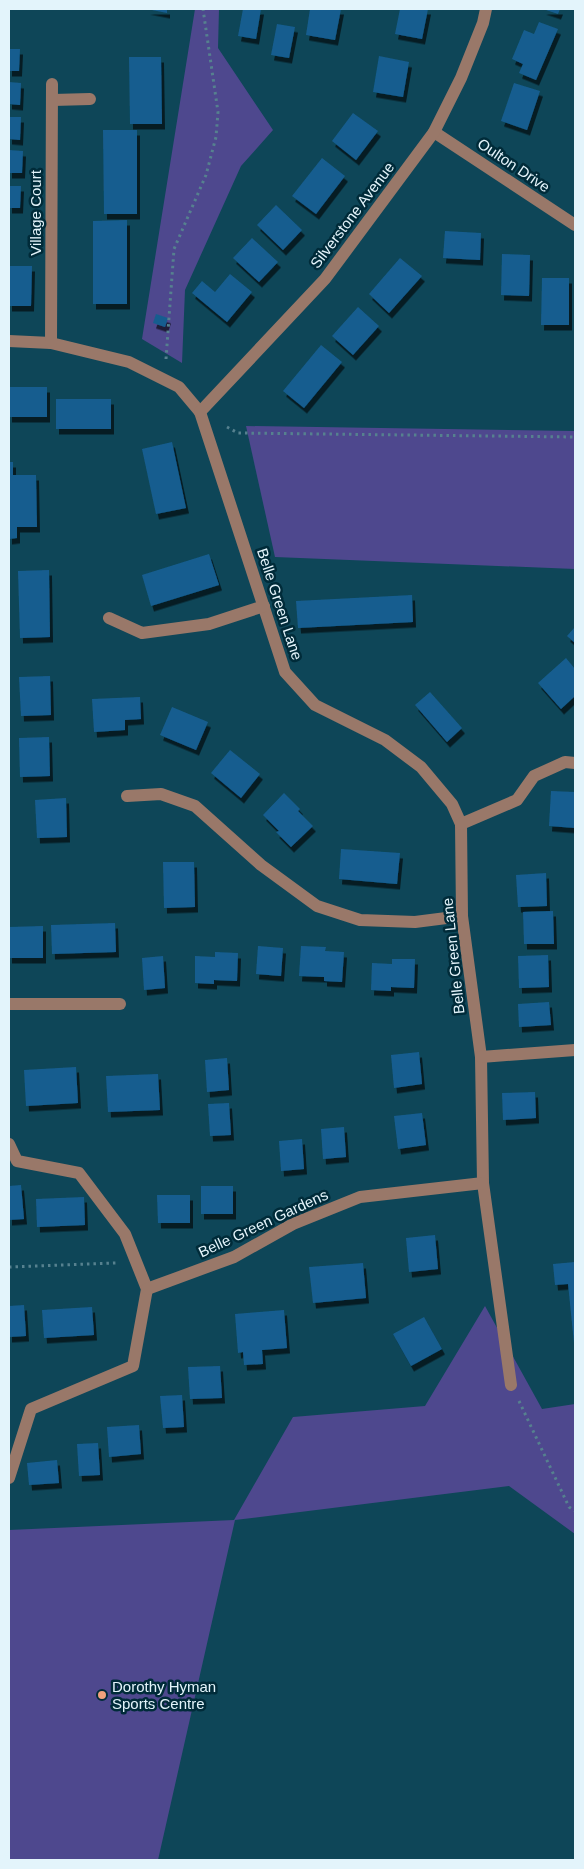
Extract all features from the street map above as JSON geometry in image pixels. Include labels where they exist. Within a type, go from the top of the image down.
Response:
[{"type":"street","name":"Silverstone Avenue","points":[[200,412],[325,280],[434,132],[461,78],[483,22],[486,9]]},
{"type":"street","name":"Village Court","points":[[51,343],[52,84]]},
{"type":"street","points":[[52,100],[90,99]]},
{"type":"street","name":"Oulton Drive","points":[[434,132],[575,225]]},
{"type":"street","name":"Belle Green Lane","points":[[9,341],[51,343],[129,362],[179,387],[200,412],[285,672],[315,705],[385,740],[421,767],[452,804],[461,824],[462,916],[481,1057],[483,1183],[511,1385]]},
{"type":"street","points":[[109,618],[142,633],[209,624],[264,606]]},
{"type":"street","points":[[461,824],[517,800],[534,776],[566,762],[575,763]]},
{"type":"street","points":[[127,796],[161,794],[195,806],[261,866],[317,906],[360,920],[415,922],[462,916]]},
{"type":"street","points":[[9,1004],[120,1004]]},
{"type":"street","points":[[481,1057],[575,1050]]},
{"type":"street","points":[[9,1144],[17,1161],[79,1173],[126,1234],[147,1289],[132,1366],[31,1409],[9,1478]]},
{"type":"street","name":"Belle Green Gardens","points":[[147,1289],[234,1257],[293,1224],[360,1198],[483,1183]]},
{"type":"path","points":[[165,380],[174,249],[206,175],[216,137],[218,112],[203,9]]},
{"type":"path","points":[[200,412],[238,433],[575,437]]},
{"type":"path","points":[[9,1267],[136,1262]]},
{"type":"path","points":[[511,1385],[569,1507],[575,1511]]},
{"type":"shaded area","points":[[195,9],[219,9],[218,48],[273,130],[241,166],[185,290],[182,363],[142,339]]},
{"type":"shaded area","points":[[246,426],[575,431],[575,569],[275,557]]},
{"type":"shaded area","name":"Dorothy Hyman Sports Centre","points":[[485,1306],[542,1409],[575,1404],[575,1534],[509,1486],[235,1520],[158,1860],[9,1860],[9,1530],[234,1520],[293,1417],[425,1406]]},
{"type":"building","points":[[147,9],[167,9],[167,13]]},
{"type":"building","points":[[243,9],[261,9],[256,39],[238,36]]},
{"type":"building","points":[[310,9],[341,9],[335,40],[306,35]]},
{"type":"building","points":[[400,9],[428,9],[422,39],[395,34]]},
{"type":"building","points":[[543,9],[560,9],[558,14]]},
{"type":"building","points":[[539,22],[558,29],[536,80],[519,73],[523,64],[512,59],[524,30],[534,34]]},
{"type":"building","points":[[277,24],[295,27],[289,58],[271,55]]},
{"type":"building","points":[[9,49],[20,49],[19,71],[9,71]]},
{"type":"building","points":[[379,56],[409,62],[403,97],[373,92]]},
{"type":"building","points":[[129,57],[161,57],[162,124],[130,124]]},
{"type":"building","points":[[9,82],[21,83],[20,105],[9,104]]},
{"type":"building","points":[[514,83],[540,91],[527,130],[501,121]]},
{"type":"building","points":[[353,113],[378,131],[356,160],[332,141]]},
{"type":"building","points":[[9,117],[21,117],[20,140],[9,139]]},
{"type":"building","points":[[103,130],[137,130],[137,214],[104,214]]},
{"type":"building","points":[[9,150],[23,151],[22,173],[9,173]]},
{"type":"building","points":[[322,158],[345,176],[316,214],[292,196]]},
{"type":"building","points":[[9,186],[21,186],[20,208],[9,208]]},
{"type":"building","points":[[276,205],[302,230],[283,250],[257,225]]},
{"type":"building","points":[[127,220],[127,304],[93,304],[93,221]]},
{"type":"building","points":[[445,231],[481,233],[480,260],[443,258]]},
{"type":"building","points":[[252,238],[278,262],[259,282],[233,258]]},
{"type":"building","points":[[502,254],[530,255],[529,296],[501,295]]},
{"type":"building","points":[[400,258],[422,276],[389,313],[369,294]]},
{"type":"building","points":[[9,266],[32,266],[31,306],[9,306]]},
{"type":"building","points":[[230,274],[252,292],[227,322],[192,293],[202,281],[215,292]]},
{"type":"building","points":[[542,278],[569,278],[569,325],[541,325]]},
{"type":"building","points":[[358,307],[379,326],[353,355],[332,336]]},
{"type":"building","points":[[156,314],[168,318],[165,327],[153,323]]},
{"type":"building","points":[[321,345],[342,362],[304,408],[283,391]]},
{"type":"building","points":[[9,387],[47,387],[47,417],[9,417]]},
{"type":"building","points":[[56,399],[111,399],[111,429],[56,429]]},
{"type":"building","points":[[172,442],[186,508],[156,514],[142,449]]},
{"type":"building","points":[[9,462],[13,462],[13,475],[36,475],[37,527],[17,527],[17,538],[9,539]]},
{"type":"building","points":[[209,554],[219,585],[151,606],[142,575]]},
{"type":"building","points":[[49,570],[50,637],[20,638],[18,571]]},
{"type":"building","points":[[412,595],[413,622],[298,628],[296,601]]},
{"type":"building","points":[[575,627],[575,643],[567,636]]},
{"type":"building","points":[[566,658],[575,669],[575,696],[561,709],[538,683]]},
{"type":"building","points":[[50,676],[51,715],[21,716],[19,677]]},
{"type":"building","points":[[430,692],[462,728],[447,742],[415,705]]},
{"type":"building","points":[[140,697],[141,719],[125,720],[125,730],[94,732],[92,699]]},
{"type":"building","points":[[172,707],[208,722],[196,750],[160,735]]},
{"type":"building","points":[[49,737],[50,776],[20,777],[19,738]]},
{"type":"building","points":[[230,750],[260,774],[241,798],[211,773]]},
{"type":"building","points":[[551,791],[575,792],[575,828],[549,826]]},
{"type":"building","points":[[284,793],[313,826],[291,847],[276,832],[279,831],[263,815]]},
{"type":"building","points":[[66,798],[67,837],[37,838],[35,800]]},
{"type":"building","points":[[341,849],[400,853],[397,884],[339,879]]},
{"type":"building","points":[[163,862],[194,862],[195,907],[164,908]]},
{"type":"building","points":[[546,873],[547,906],[518,907],[516,875]]},
{"type":"building","points":[[553,911],[554,944],[524,944],[523,912]]},
{"type":"building","points":[[115,923],[116,952],[52,954],[51,925]]},
{"type":"building","points":[[43,926],[43,958],[9,958],[9,927]]},
{"type":"building","points":[[258,946],[283,948],[281,976],[256,974]]},
{"type":"building","points":[[301,946],[326,947],[325,951],[344,952],[342,982],[324,981],[324,977],[299,976]]},
{"type":"building","points":[[215,952],[238,953],[237,981],[214,980],[214,984],[195,983],[195,956],[215,957]]},
{"type":"building","points":[[548,955],[549,987],[519,988],[518,956]]},
{"type":"building","points":[[163,956],[165,988],[144,990],[142,958]]},
{"type":"building","points":[[392,959],[415,959],[414,988],[391,987],[391,991],[371,990],[372,963],[392,964]]},
{"type":"building","points":[[549,1002],[551,1025],[519,1027],[518,1004]]},
{"type":"building","points":[[419,1052],[422,1084],[394,1088],[391,1055]]},
{"type":"building","points":[[227,1058],[229,1090],[207,1092],[205,1060]]},
{"type":"building","points":[[76,1067],[78,1103],[26,1106],[24,1070]]},
{"type":"building","points":[[158,1074],[160,1110],[108,1112],[106,1076]]},
{"type":"building","points":[[535,1092],[536,1118],[503,1120],[502,1093]]},
{"type":"building","points":[[229,1103],[231,1135],[210,1136],[208,1104]]},
{"type":"building","points":[[422,1113],[426,1145],[398,1149],[394,1116]]},
{"type":"building","points":[[344,1127],[346,1157],[323,1159],[321,1129]]},
{"type":"building","points":[[302,1139],[304,1169],[281,1171],[279,1141]]},
{"type":"building","points":[[21,1185],[24,1219],[9,1220],[9,1186]]},
{"type":"building","points":[[201,1186],[233,1186],[233,1214],[201,1214]]},
{"type":"building","points":[[157,1195],[190,1195],[190,1223],[158,1223]]},
{"type":"building","points":[[84,1197],[85,1225],[37,1227],[36,1199]]},
{"type":"building","points":[[435,1235],[438,1269],[409,1272],[406,1238]]},
{"type":"building","points":[[575,1262],[574,1343],[568,1284],[555,1285],[553,1264]]},
{"type":"building","points":[[363,1263],[366,1298],[313,1303],[309,1267]]},
{"type":"building","points":[[24,1305],[26,1336],[9,1337],[9,1306]]},
{"type":"building","points":[[92,1307],[94,1335],[44,1338],[42,1310]]},
{"type":"building","points":[[284,1310],[287,1348],[262,1350],[263,1364],[244,1365],[243,1352],[238,1353],[235,1314]]},
{"type":"building","points":[[424,1317],[442,1349],[411,1366],[393,1334]]},
{"type":"building","points":[[220,1366],[222,1398],[190,1399],[188,1367]]},
{"type":"building","points":[[182,1395],[184,1427],[163,1428],[160,1396]]},
{"type":"building","points":[[139,1425],[141,1454],[109,1457],[107,1427]]},
{"type":"building","points":[[98,1443],[100,1475],[79,1476],[77,1444]]},
{"type":"building","points":[[57,1460],[59,1483],[29,1485],[27,1463]]},
{"type":"place","name":"Dorothy Hyman Sports Centre","points":[[102,1695]]}]
